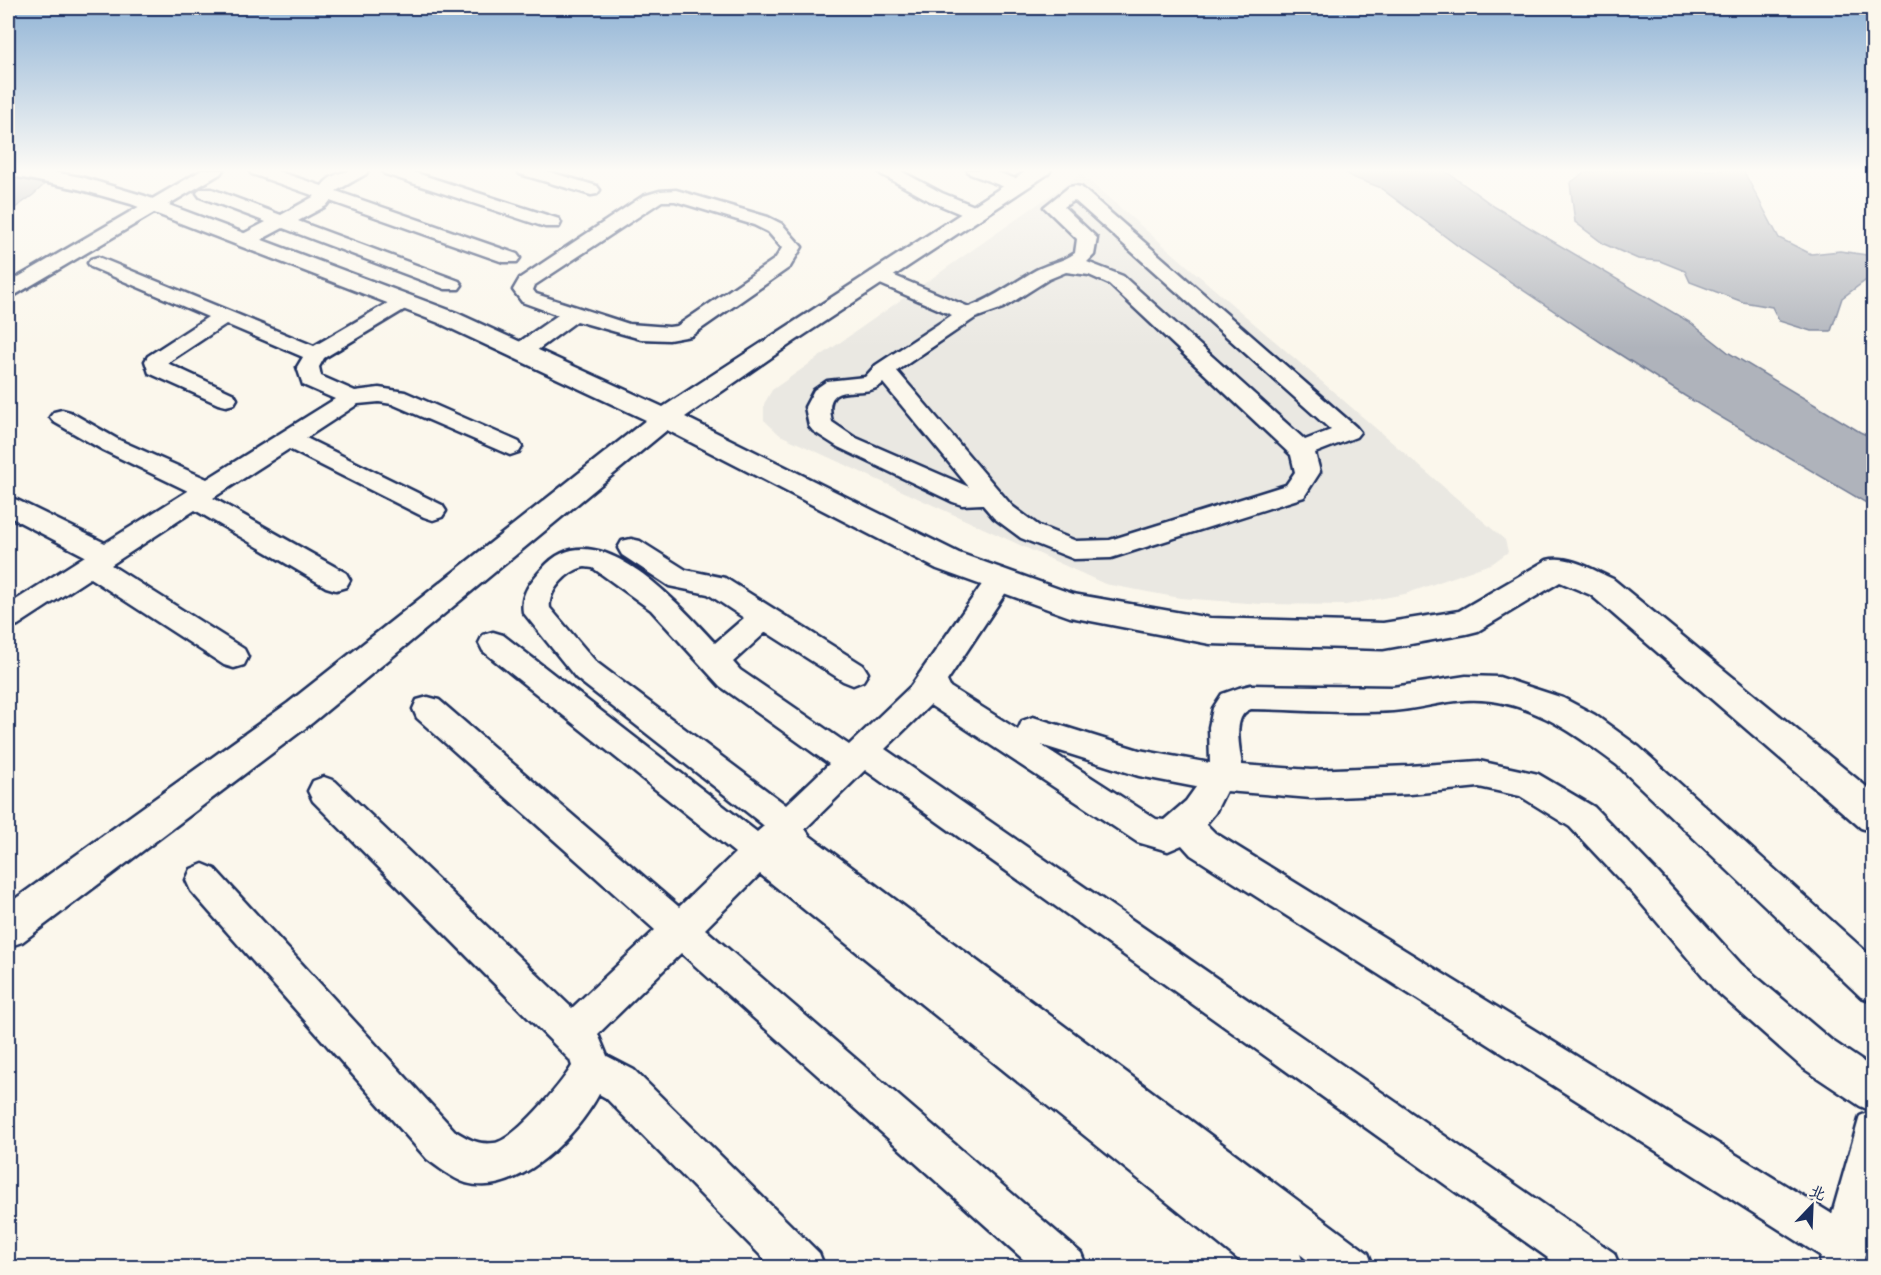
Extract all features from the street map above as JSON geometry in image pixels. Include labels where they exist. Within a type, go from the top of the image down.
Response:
[{"type":"main road","points":[[218,230],[405,301],[665,418],[948,561],[1070,605],[1209,631],[1383,636],[1466,622],[1558,568],[1602,587],[1874,816]]},
{"type":"main road","points":[[8,928],[300,713],[665,418],[950,230]]},
{"type":"street","points":[[8,291],[114,230]]},
{"type":"street","points":[[246,240],[268,230]]},
{"type":"street","points":[[303,230],[452,285]]},
{"type":"street","points":[[428,230],[510,258]]},
{"type":"street","points":[[605,230],[527,282],[523,290],[529,298],[622,330],[645,335],[683,331],[783,263],[792,247],[776,230]]},
{"type":"street","points":[[1078,230],[1087,238]]},
{"type":"street","points":[[1087,238],[1119,230],[1348,432],[1301,450]]},
{"type":"street","points":[[1070,266],[1084,255],[1087,238]]},
{"type":"street","points":[[98,263],[315,354]]},
{"type":"street","points":[[885,370],[1003,513],[1030,532],[1074,550],[1111,549],[1295,491],[1308,476],[1309,464],[1301,450],[1116,280],[1096,270],[1070,266],[1051,268],[998,303],[968,314],[885,370],[871,383],[835,386],[822,394],[817,407],[821,426],[846,442],[962,496],[988,495]]},
{"type":"street","points":[[878,276],[968,314]]},
{"type":"street","points":[[352,398],[311,380],[308,367],[315,354],[405,301]]},
{"type":"street","points":[[520,352],[574,313]]},
{"type":"street","points":[[224,316],[156,361],[157,368],[226,399]]},
{"type":"street","points":[[8,618],[352,398],[378,395],[397,397],[510,447]]},
{"type":"street","points":[[62,417],[201,494],[336,580]]},
{"type":"street","points":[[288,439],[433,511]]},
{"type":"street","points":[[8,506],[98,560],[234,657]]},
{"type":"street","points":[[631,548],[679,579],[715,585],[853,673]]},
{"type":"street","points":[[1353,1268],[798,847],[774,814],[586,670],[537,612],[535,602],[541,588],[571,559],[585,557],[601,560],[661,603],[730,678],[857,757],[1599,1268]]},
{"type":"street","points":[[572,1034],[922,694],[1000,580]]},
{"type":"street","points":[[714,661],[764,617]]},
{"type":"street","points":[[493,643],[1284,1268]]},
{"type":"street","points":[[931,680],[939,695],[1149,832],[1168,836],[1186,825],[1221,778],[1225,713],[1232,703],[1251,697],[1393,699],[1466,688],[1499,689],[1525,697],[1552,707],[1584,724],[1628,756],[1874,984]]},
{"type":"street","points":[[428,709],[1066,1268]]},
{"type":"street","points":[[1033,730],[1139,763],[1221,778],[1311,784],[1410,780],[1479,774],[1527,784],[1582,817],[1647,885],[1728,977],[1817,1054],[1874,1092]]},
{"type":"street","points":[[324,791],[572,1034],[586,1049],[592,1069],[620,1084],[804,1268]]},
{"type":"street","points":[[1186,825],[1203,844],[1843,1257],[1874,1130]]},
{"type":"street","points":[[203,880],[441,1145],[468,1163],[501,1164],[532,1143],[576,1097],[592,1069]]},
{"type":"shaded area","points":[[1002,230],[1145,230],[1505,540],[1508,552],[1493,563],[1405,594],[1346,605],[1261,604],[1180,598],[1105,584],[780,435],[764,420],[764,404],[772,390]]},
{"type":"shaded area","points":[[1436,230],[1533,230],[1691,323],[1729,353],[1873,438],[1873,507],[1685,396],[1466,252]]},
{"type":"shaded area","points":[[1585,230],[1774,230],[1779,238],[1811,254],[1840,251],[1873,256],[1873,275],[1842,298],[1831,331],[1811,331],[1779,321],[1772,307],[1743,302],[1690,282],[1685,271],[1660,261],[1638,259],[1604,244]]}]
